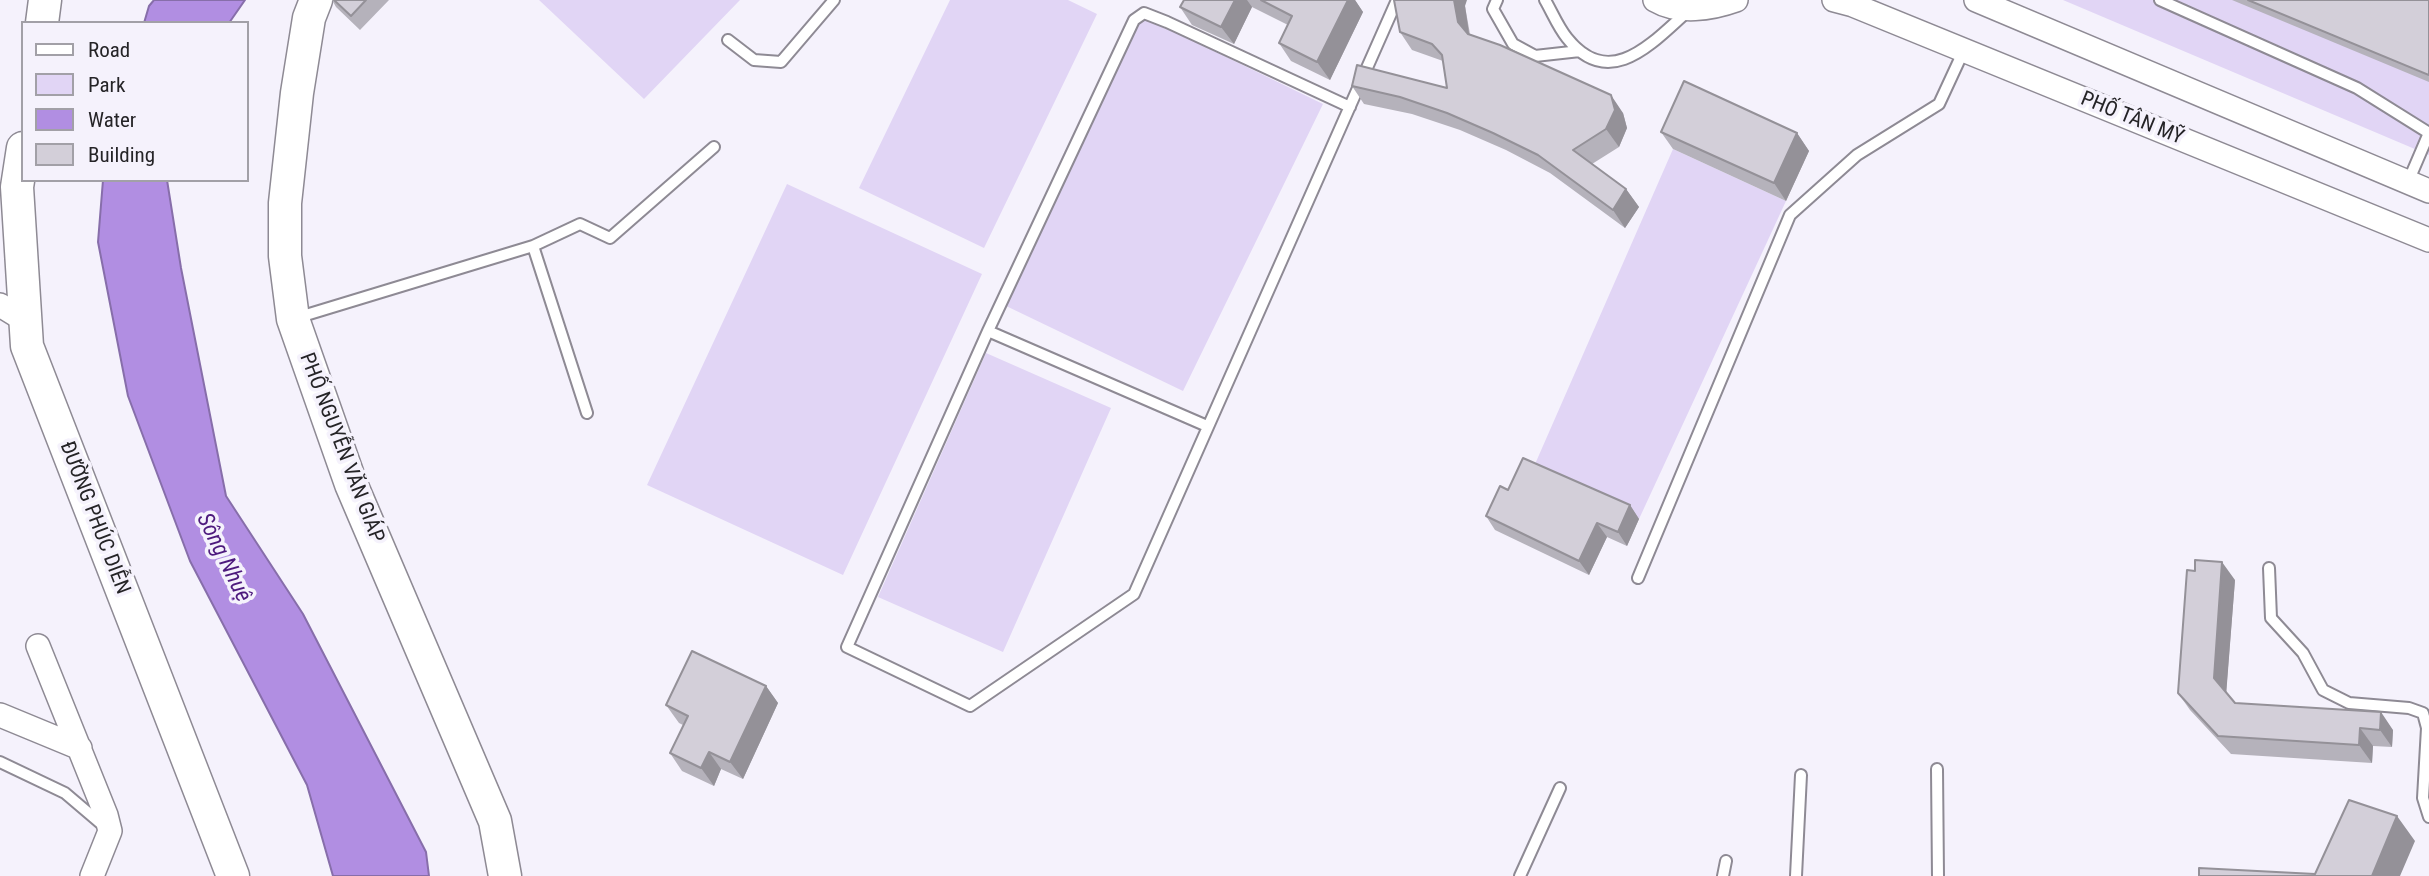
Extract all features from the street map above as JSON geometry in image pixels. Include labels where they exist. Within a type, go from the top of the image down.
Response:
[{"type":"street","points":[[42,21],[45,0]]},
{"type":"street","name":"PHỐ NGUYỄN VĂN GIÁP","points":[[316,0],[309,18],[297,93],[285,203],[285,256],[293,319],[351,484],[495,821],[505,876]]},
{"type":"street","points":[[1655,0],[1691,9],[1717,7],[1736,0]]},
{"type":"street","name":"PHỐ TÂN MỸ","points":[[1834,0],[1853,5],[1965,50],[2429,240]]},
{"type":"street","points":[[1976,0],[2418,187]]},
{"type":"street","name":"ĐƯỜNG PHÚC DIỄN","points":[[21,161],[17,187],[13,313],[233,876]]},
{"type":"street","points":[[38,646],[104,804],[110,831],[92,876]]},
{"type":"street","points":[[0,715],[80,748]]},
{"type":"lane","points":[[728,40],[754,60],[781,62],[834,0]]},
{"type":"lane","points":[[1350,107],[1167,22],[1144,13],[1134,20],[988,331],[847,647],[970,706],[1133,594],[1398,0]]},
{"type":"lane","points":[[1497,0],[1493,9],[1513,44],[1535,56],[1580,51]]},
{"type":"lane","points":[[1545,0],[1566,37],[1580,51],[1594,59],[1611,61],[1627,59],[1640,53],[1691,9]]},
{"type":"lane","points":[[2160,0],[2357,88],[2429,133],[2418,187]]},
{"type":"lane","points":[[1638,578],[1790,215],[1857,155],[1939,104],[1965,50]]},
{"type":"lane","points":[[293,319],[533,246],[580,224],[610,237],[713,146]]},
{"type":"lane","points":[[533,246],[587,413]]},
{"type":"lane","points":[[988,331],[1207,426]]},
{"type":"lane","points":[[2269,568],[2271,618],[2303,653],[2323,691],[2349,703],[2409,708],[2423,713],[2427,728],[2423,798],[2429,817]]},
{"type":"lane","points":[[0,762],[65,793],[110,831]]},
{"type":"lane","points":[[1937,769],[1938,876]]},
{"type":"lane","points":[[1796,876],[1801,775]]},
{"type":"lane","points":[[1520,876],[1560,788]]},
{"type":"lane","points":[[1723,876],[1726,861]]},
{"type":"green space","points":[[539,0],[740,0],[644,99]]},
{"type":"green space","points":[[950,0],[1068,0],[1097,14],[984,248],[859,188]]},
{"type":"green space","points":[[2063,0],[2429,0],[2429,155]]},
{"type":"green space","points":[[1142,16],[1323,104],[1183,391],[1002,304]]},
{"type":"green space","points":[[1673,149],[1786,201],[1639,519],[1532,471]]},
{"type":"green space","points":[[787,184],[982,274],[843,575],[647,485]]},
{"type":"green space","points":[[986,353],[1111,408],[1003,652],[878,597]]},
{"type":"water","points":[[154,0],[245,0],[230,21],[145,21],[149,6]]},
{"type":"water","name":"Sông Nhuệ","points":[[103,182],[167,182],[181,268],[226,496],[303,614],[426,852],[429,876],[333,876],[307,785],[190,561],[128,396],[98,242]]},
{"type":"building","points":[[334,0],[366,0],[351,16]]},
{"type":"building","points":[[1184,0],[1235,0],[1221,27],[1180,7]]},
{"type":"building","points":[[1261,0],[1348,0],[1317,62],[1279,43],[1292,16]]},
{"type":"building","points":[[1394,0],[1454,0],[1458,22],[1468,34],[1500,45],[1611,95],[1615,110],[1606,129],[1573,150],[1626,189],[1613,210],[1538,155],[1493,133],[1400,97],[1352,86],[1357,65],[1447,88],[1442,55],[1432,44],[1400,32]]},
{"type":"building","points":[[2248,0],[2429,0],[2429,75]]},
{"type":"building","points":[[1684,81],[1797,133],[1774,183],[1661,132]]},
{"type":"building","points":[[1523,458],[1630,505],[1618,532],[1597,523],[1579,561],[1486,516],[1500,486],[1508,490]]},
{"type":"building","points":[[2195,560],[2222,562],[2214,678],[2235,703],[2381,712],[2380,730],[2360,728],[2359,745],[2218,736],[2178,693],[2187,570],[2195,571]]},
{"type":"building","points":[[692,651],[766,686],[730,762],[709,752],[701,768],[670,753],[688,716],[666,705]]},
{"type":"building","points":[[2349,800],[2397,816],[2372,876],[2199,876],[2199,868],[2315,874]]}]
